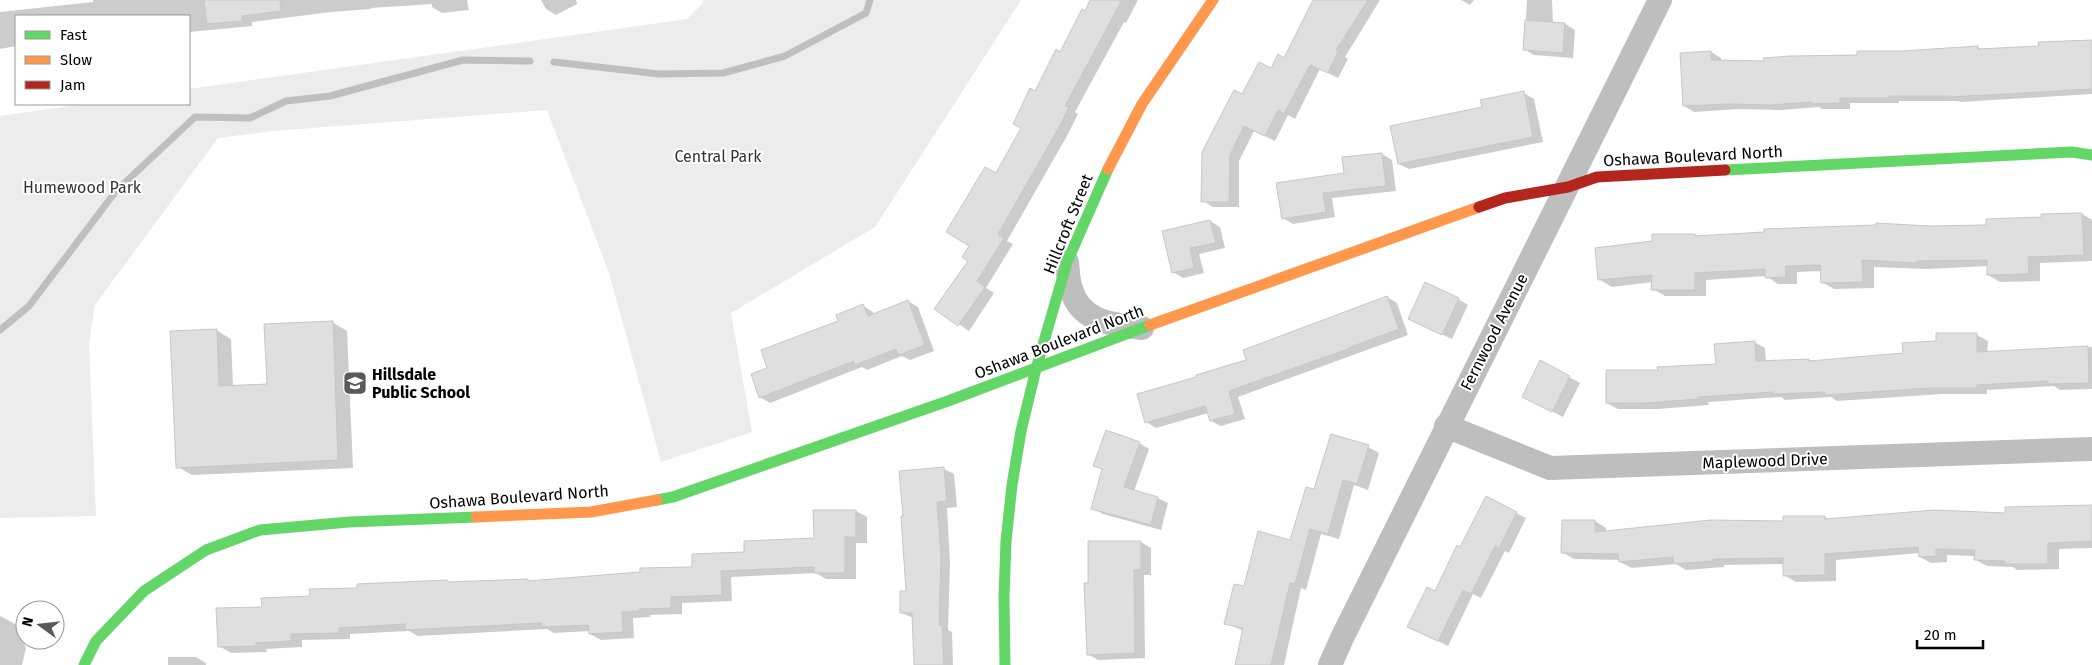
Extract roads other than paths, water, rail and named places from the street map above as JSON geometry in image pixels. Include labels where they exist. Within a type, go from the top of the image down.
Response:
[{"type":"street","name":"Hillcroft Street","points":[[1005,665],[1004,598],[1006,541],[1021,431],[1036,369],[1067,262],[1110,166],[1142,104],[1173,56],[1214,0]]},
{"type":"street","name":"Fernwood Avenue","points":[[1330,665],[1446,426],[1660,0]]},
{"type":"street","name":"Oshawa Boulevard North","points":[[84,665],[96,641],[144,591],[206,550],[260,530],[349,522],[591,512],[673,497],[1036,369],[1142,328],[1505,198],[1568,186],[1597,177],[1607,176],[2072,152],[2092,155]]},
{"type":"street","points":[[1067,262],[1071,289],[1078,304],[1088,314],[1103,322],[1142,328]]},
{"type":"street","name":"Maplewood Drive","points":[[1446,426],[1550,468],[2092,449]]},
{"type":"waterway","points":[[554,62],[659,74],[723,73],[785,56],[866,13],[870,0]]},
{"type":"waterway","points":[[0,330],[29,306],[116,191],[195,117],[250,118],[286,101],[330,96],[463,60],[530,61]]},
{"type":"place","name":"Hillsdale Public School","points":[[355,383]]},
{"type":"park label","name":"Central Park","points":[[718,156]]},
{"type":"park label","name":"Humewood Park","points":[[82,187]]}]
